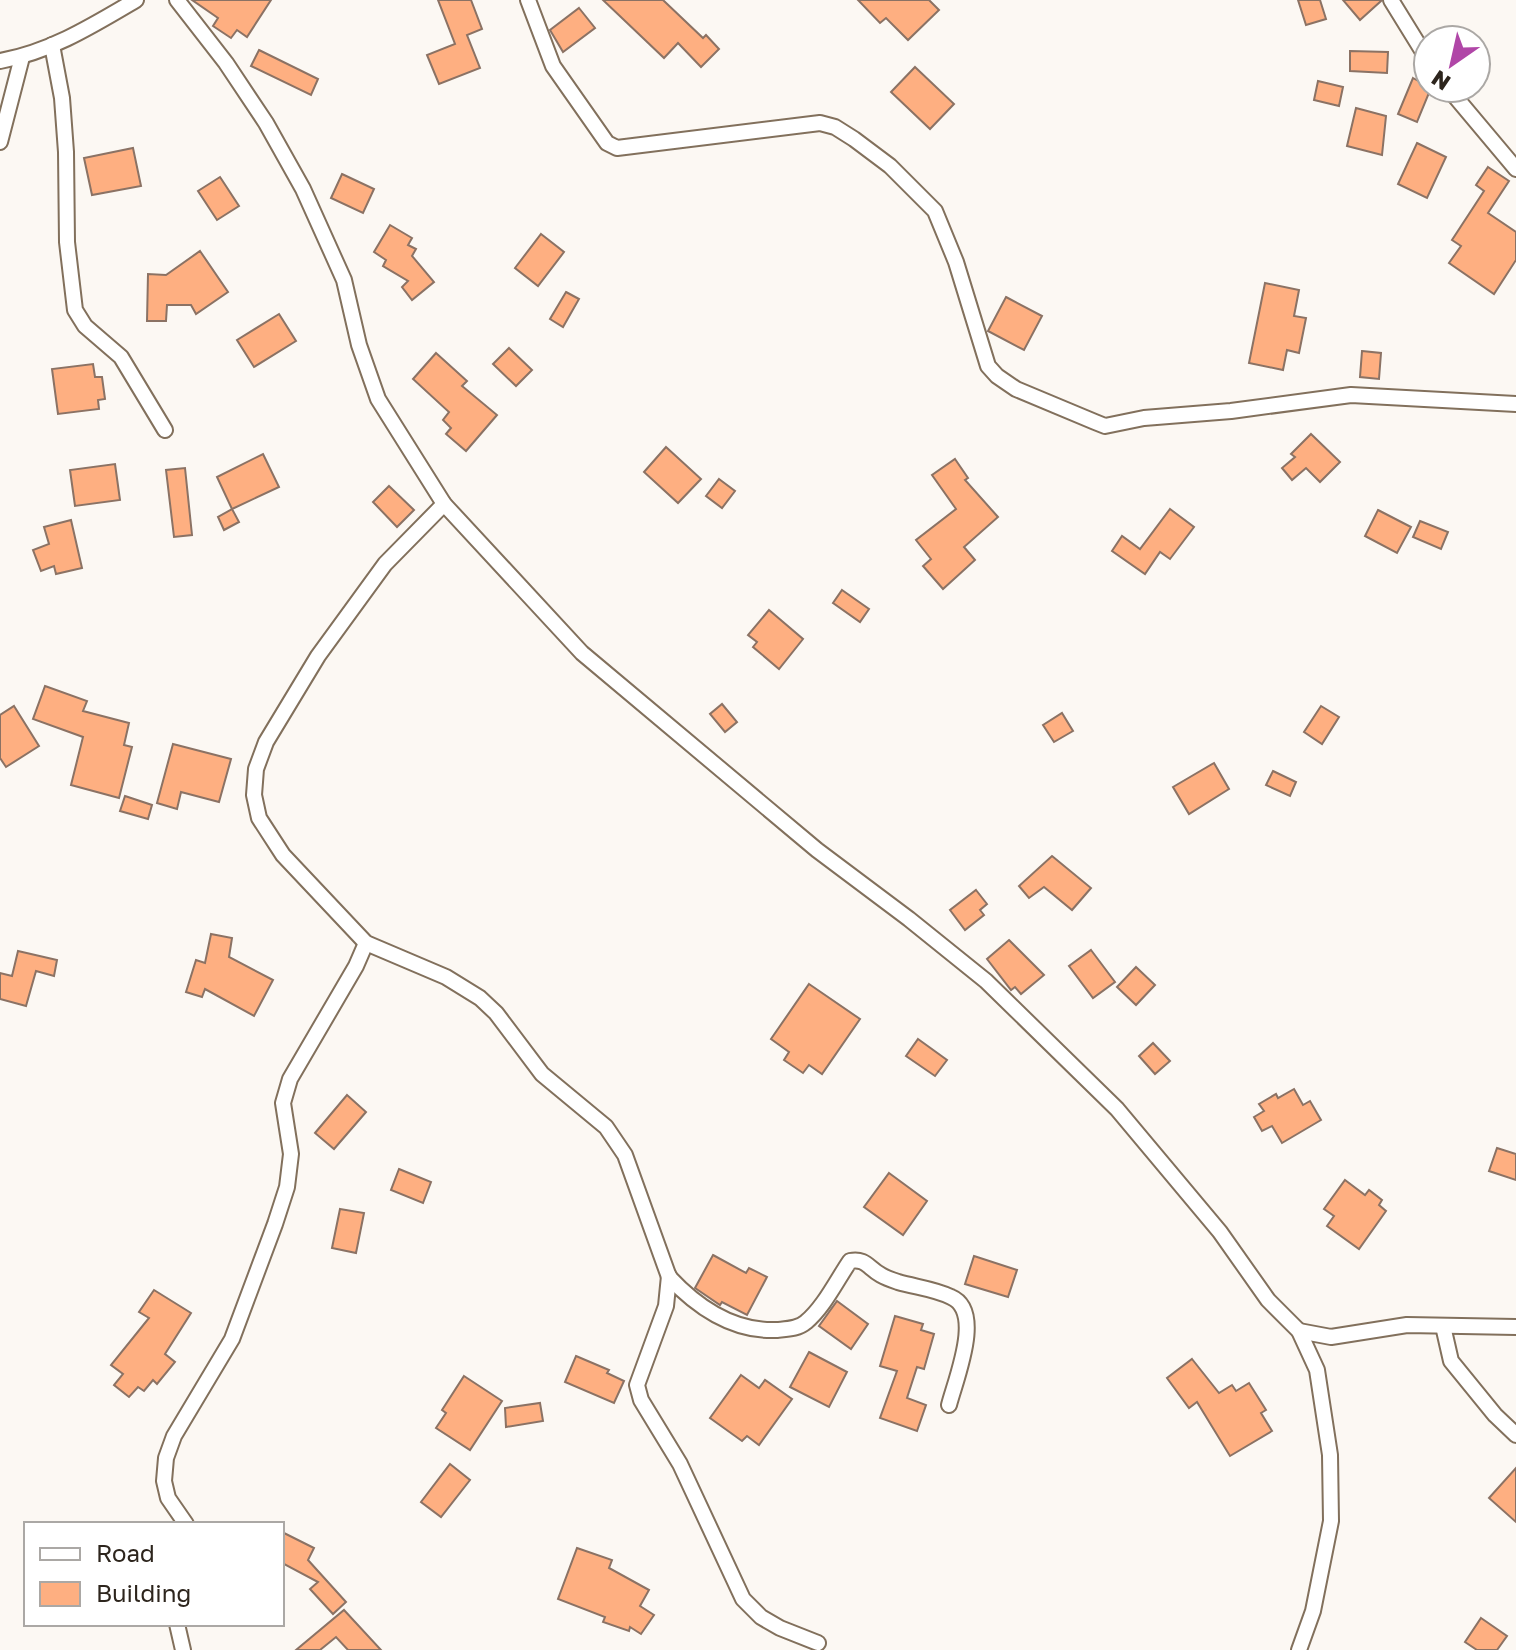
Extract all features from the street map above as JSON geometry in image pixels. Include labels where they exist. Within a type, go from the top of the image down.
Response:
[{"type":"street","points":[[0,61],[22,57],[75,36],[136,0]]},
{"type":"street","points":[[177,0],[226,63],[303,189],[344,280],[359,345],[378,399],[444,504],[582,653],[817,850],[986,981],[1117,1109],[1220,1232],[1268,1300],[1299,1331],[1317,1370],[1330,1455],[1331,1521],[1313,1611],[1301,1649]]},
{"type":"street","points":[[528,0],[553,66],[607,143],[617,148],[820,123],[835,127],[854,139],[890,166],[935,211],[956,262],[988,366],[1004,383],[1095,422],[1105,426],[1144,418],[1231,411],[1351,395],[1516,404]]},
{"type":"street","points":[[1391,0],[1412,34]]},
{"type":"street","points":[[52,45],[62,98],[67,242],[75,310],[85,326],[121,357],[165,430]]},
{"type":"street","points":[[0,142],[22,57]]},
{"type":"street","points":[[1461,104],[1516,169]]},
{"type":"street","points":[[444,504],[385,564],[318,656],[266,742],[256,769],[254,795],[259,818],[283,855],[366,943],[446,977],[480,998],[496,1013],[542,1074],[606,1127],[625,1155],[669,1276],[683,1292],[730,1323],[743,1328],[791,1329],[804,1325],[850,1261],[858,1259],[865,1261],[880,1275],[955,1298],[965,1308],[967,1327],[949,1405]]},
{"type":"street","points":[[185,1522],[168,1498],[164,1481],[166,1458],[174,1436],[232,1339],[275,1224],[287,1187],[291,1154],[283,1103],[290,1079],[356,966],[366,943]]},
{"type":"street","points":[[669,1276],[666,1306],[637,1385],[641,1400],[680,1464],[743,1599],[761,1617],[818,1643]]},
{"type":"street","points":[[1299,1331],[1331,1337],[1407,1325],[1516,1327]]},
{"type":"street","points":[[1443,1326],[1451,1361],[1495,1415],[1516,1435]]},
{"type":"street","points":[[177,1626],[183,1650]]},
{"type":"building","points":[[192,0],[271,0],[247,37],[237,30],[231,38],[213,26],[218,18]]},
{"type":"building","points":[[438,0],[471,0],[482,29],[467,35],[480,68],[439,84],[427,55],[455,44]]},
{"type":"building","points":[[603,0],[663,0],[719,49],[701,67],[678,43],[664,58]]},
{"type":"building","points":[[858,0],[929,0],[939,10],[908,40],[886,18],[880,23]]},
{"type":"building","points":[[1298,0],[1320,0],[1326,19],[1306,25]]},
{"type":"building","points":[[1343,0],[1381,0],[1381,1],[1360,20]]},
{"type":"building","points":[[579,8],[595,28],[563,52],[550,30]]},
{"type":"building","points":[[259,50],[318,79],[311,95],[251,66]]},
{"type":"building","points":[[1350,51],[1388,52],[1387,73],[1350,71]]},
{"type":"building","points":[[915,67],[954,104],[930,129],[891,92]]},
{"type":"building","points":[[1412,80],[1412,104],[1424,104],[1417,122],[1398,114]]},
{"type":"building","points":[[1318,81],[1343,87],[1339,106],[1314,100]]},
{"type":"building","points":[[1356,108],[1386,116],[1382,155],[1347,146]]},
{"type":"building","points":[[1417,143],[1446,157],[1427,198],[1398,184]]},
{"type":"building","points":[[133,148],[141,186],[92,195],[84,158]]},
{"type":"building","points":[[1488,167],[1509,181],[1488,213],[1516,232],[1516,260],[1494,294],[1449,263],[1461,246],[1452,240],[1484,191],[1476,185]]},
{"type":"building","points":[[342,174],[374,189],[363,213],[331,198]]},
{"type":"building","points":[[220,177],[239,206],[217,220],[198,191]]},
{"type":"building","points":[[390,225],[412,238],[408,245],[416,249],[412,256],[434,282],[412,300],[402,287],[408,281],[383,266],[386,260],[374,252]]},
{"type":"building","points":[[541,234],[564,252],[538,286],[515,268]]},
{"type":"building","points":[[200,251],[228,292],[196,314],[191,305],[167,305],[166,321],[147,321],[148,274],[166,275]]},
{"type":"building","points":[[1265,283],[1299,290],[1294,316],[1306,318],[1299,353],[1287,350],[1283,370],[1249,363]]},
{"type":"building","points":[[566,292],[579,299],[563,327],[550,319]]},
{"type":"building","points":[[1006,297],[1042,316],[1024,350],[988,331]]},
{"type":"building","points":[[279,314],[296,341],[254,367],[237,340]]},
{"type":"building","points":[[509,348],[532,370],[516,386],[493,364]]},
{"type":"building","points":[[1362,351],[1381,353],[1379,379],[1360,377]]},
{"type":"building","points":[[436,353],[467,381],[462,386],[497,415],[466,451],[446,434],[451,428],[443,420],[449,412],[413,379]]},
{"type":"building","points":[[93,364],[95,377],[102,377],[105,399],[98,400],[99,409],[58,414],[52,369]]},
{"type":"building","points":[[1311,434],[1340,462],[1320,482],[1306,468],[1292,480],[1282,468],[1295,457],[1291,454]]},
{"type":"building","points":[[666,447],[701,479],[678,503],[644,472]]},
{"type":"building","points":[[263,454],[279,487],[232,509],[217,477]]},
{"type":"building","points":[[955,459],[968,478],[965,480],[998,517],[964,547],[975,560],[943,589],[923,566],[931,559],[916,540],[956,509],[932,475]]},
{"type":"building","points":[[115,464],[120,500],[75,506],[70,470]]},
{"type":"building","points":[[185,468],[192,535],[174,537],[166,470]]},
{"type":"building","points":[[719,479],[735,491],[722,508],[706,496]]},
{"type":"building","points":[[389,486],[414,510],[397,527],[373,502]]},
{"type":"building","points":[[232,509],[239,522],[224,530],[218,517]]},
{"type":"building","points":[[1170,509],[1194,527],[1170,559],[1160,552],[1145,574],[1112,551],[1122,536],[1140,549]]},
{"type":"building","points":[[1378,510],[1411,527],[1397,553],[1365,536]]},
{"type":"building","points":[[71,520],[82,568],[56,574],[54,566],[41,571],[33,550],[49,544],[44,527]]},
{"type":"building","points":[[1420,521],[1448,532],[1441,549],[1413,537]]},
{"type":"building","points":[[842,590],[869,609],[860,622],[833,603]]},
{"type":"building","points":[[769,610],[803,639],[779,669],[753,647],[757,642],[748,635]]},
{"type":"building","points":[[45,686],[87,701],[83,711],[129,723],[124,745],[132,747],[119,798],[71,785],[83,737],[33,719]]},
{"type":"building","points":[[722,704],[737,722],[725,732],[710,714]]},
{"type":"building","points":[[14,706],[39,746],[6,767],[0,758],[0,715]]},
{"type":"building","points":[[1321,706],[1339,717],[1322,744],[1304,732]]},
{"type":"building","points":[[1062,713],[1073,731],[1054,742],[1043,725]]},
{"type":"building","points":[[173,744],[231,759],[219,802],[181,792],[177,809],[157,803]]},
{"type":"building","points":[[1214,763],[1229,789],[1189,814],[1173,787]]},
{"type":"building","points":[[1273,771],[1296,782],[1290,796],[1266,785]]},
{"type":"building","points":[[125,796],[152,805],[148,819],[120,811]]},
{"type":"building","points":[[1052,856],[1091,888],[1072,910],[1044,887],[1029,898],[1019,886]]},
{"type":"building","points":[[976,890],[987,904],[980,910],[984,915],[965,930],[950,910]]},
{"type":"building","points":[[211,934],[232,938],[229,957],[273,980],[254,1016],[205,989],[202,997],[186,992],[196,960],[205,963]]},
{"type":"building","points":[[1009,940],[1044,975],[1021,994],[1015,987],[1011,990],[987,959]]},
{"type":"building","points":[[1091,950],[1115,982],[1093,998],[1069,966]]},
{"type":"building","points":[[18,951],[57,960],[54,976],[36,971],[26,1006],[0,999],[0,973],[12,976]]},
{"type":"building","points":[[1136,967],[1155,985],[1136,1005],[1117,987]]},
{"type":"building","points":[[809,984],[860,1019],[822,1074],[809,1065],[803,1073],[784,1060],[789,1052],[771,1039]]},
{"type":"building","points":[[918,1039],[947,1060],[935,1076],[906,1056]]},
{"type":"building","points":[[1153,1043],[1170,1061],[1155,1074],[1139,1056]]},
{"type":"building","points":[[1294,1089],[1303,1105],[1310,1101],[1321,1120],[1282,1143],[1272,1126],[1262,1131],[1254,1117],[1264,1111],[1259,1104],[1276,1094],[1278,1098]]},
{"type":"building","points":[[347,1095],[366,1112],[334,1149],[315,1133]]},
{"type":"building","points":[[1497,1148],[1516,1154],[1516,1180],[1489,1171]]},
{"type":"building","points":[[399,1169],[431,1182],[423,1203],[391,1190]]},
{"type":"building","points":[[889,1173],[927,1201],[903,1235],[864,1207]]},
{"type":"building","points":[[1345,1180],[1365,1195],[1369,1190],[1382,1200],[1379,1205],[1386,1211],[1359,1249],[1327,1226],[1334,1216],[1324,1209]]},
{"type":"building","points":[[340,1209],[364,1213],[356,1253],[332,1248]]},
{"type":"building","points":[[713,1255],[746,1273],[749,1268],[767,1277],[747,1315],[722,1302],[720,1305],[695,1288]]},
{"type":"building","points":[[974,1256],[1017,1270],[1008,1297],[965,1284]]},
{"type":"building","points":[[154,1290],[191,1313],[165,1354],[175,1362],[157,1384],[153,1380],[144,1391],[138,1387],[129,1397],[114,1385],[123,1374],[111,1365],[149,1318],[139,1312]]},
{"type":"building","points":[[837,1301],[868,1324],[851,1349],[819,1326]]},
{"type":"building","points":[[895,1316],[923,1324],[921,1330],[934,1334],[924,1369],[917,1367],[907,1398],[926,1405],[917,1431],[880,1418],[897,1371],[880,1366]]},
{"type":"building","points":[[809,1352],[847,1372],[829,1407],[790,1387]]},
{"type":"building","points":[[576,1356],[609,1370],[607,1373],[624,1381],[614,1403],[565,1382]]},
{"type":"building","points":[[1192,1359],[1219,1393],[1232,1385],[1236,1391],[1249,1383],[1266,1410],[1261,1413],[1272,1431],[1230,1456],[1197,1402],[1189,1408],[1167,1378]]},
{"type":"building","points":[[741,1375],[759,1388],[765,1380],[792,1399],[759,1445],[747,1436],[742,1441],[710,1418]]},
{"type":"building","points":[[464,1376],[502,1401],[470,1450],[436,1428],[446,1413],[442,1410]]},
{"type":"building","points":[[540,1403],[543,1421],[506,1427],[505,1408]]},
{"type":"building","points":[[450,1464],[470,1480],[441,1517],[421,1502]]},
{"type":"building","points":[[1516,1468],[1516,1522],[1489,1498]]},
{"type":"building","points":[[284,1533],[314,1548],[308,1560],[346,1602],[333,1614],[310,1589],[318,1582],[284,1564]]},
{"type":"building","points":[[577,1548],[612,1560],[609,1568],[649,1590],[640,1606],[654,1615],[641,1634],[630,1627],[629,1631],[603,1622],[605,1617],[558,1599]]},
{"type":"building","points":[[344,1610],[381,1650],[348,1650],[336,1637],[320,1650],[296,1650]]},
{"type":"building","points":[[1481,1618],[1507,1636],[1497,1650],[1477,1650],[1465,1642]]}]
